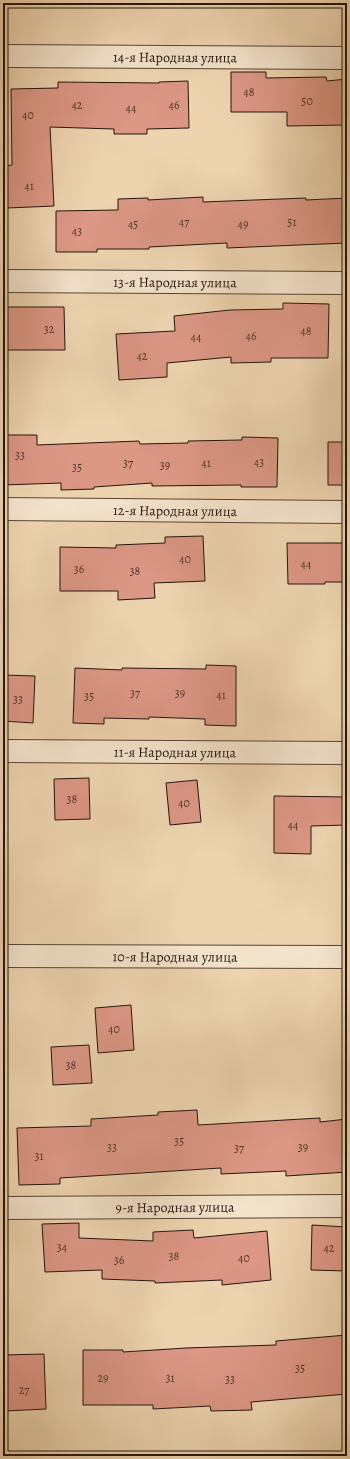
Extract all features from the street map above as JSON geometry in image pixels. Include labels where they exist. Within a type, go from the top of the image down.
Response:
[{"type":"street","name":"14-я Народная улица","points":[[3,56],[347,58]]},
{"type":"street","name":"13-я Народная улица","points":[[3,281],[347,283]]},
{"type":"street","name":"12-я Народная улица","points":[[3,509],[347,512]]},
{"type":"street","name":"11-я Народная улица","points":[[3,751],[347,753]]},
{"type":"street","name":"10-я Народная улица","points":[[3,956],[347,957]]},
{"type":"street","name":"9-я Народная улица","points":[[3,1208],[347,1206]]},
{"type":"building","points":[[231,72],[266,72],[266,78],[326,77],[327,81],[347,79],[347,125],[287,126],[287,112],[231,112]]},
{"type":"building","points":[[188,81],[189,128],[147,129],[147,134],[114,134],[114,129],[50,127],[54,206],[7,208],[5,166],[12,165],[11,89],[58,88],[58,82],[159,83]]},
{"type":"building","points":[[203,197],[203,202],[347,198],[347,243],[227,248],[227,243],[149,247],[149,249],[97,249],[97,252],[56,252],[56,211],[118,210],[118,199],[148,198],[148,200]]},
{"type":"building","points":[[283,303],[329,304],[328,358],[271,358],[271,362],[231,363],[231,357],[167,363],[167,377],[119,380],[116,334],[175,331],[174,316],[230,310],[283,309]]},
{"type":"building","points":[[3,307],[64,307],[65,350],[3,350]]},
{"type":"building","points":[[3,435],[37,435],[37,445],[139,441],[140,444],[188,443],[188,441],[242,440],[242,437],[278,438],[277,487],[241,487],[241,485],[152,486],[152,483],[94,487],[94,489],[61,490],[61,483],[3,485]]},
{"type":"building","points":[[328,442],[347,442],[347,485],[328,485]]},
{"type":"building","points":[[203,536],[205,581],[154,583],[155,598],[118,600],[118,591],[60,591],[60,547],[116,548],[116,545],[165,543],[165,537]]},
{"type":"building","points":[[287,543],[347,543],[347,582],[325,582],[325,584],[288,584]]},
{"type":"building","points":[[206,665],[236,666],[236,726],[205,725],[205,719],[149,717],[149,719],[104,718],[104,724],[73,723],[75,668],[122,670],[122,668],[206,669]]},
{"type":"building","points":[[3,675],[35,676],[33,723],[3,721]]},
{"type":"building","points":[[89,778],[90,819],[55,820],[54,779]]},
{"type":"building","points":[[197,780],[201,822],[170,825],[166,783]]},
{"type":"building","points":[[274,796],[347,797],[347,825],[311,826],[311,854],[274,853]]},
{"type":"building","points":[[131,1005],[134,1050],[98,1053],[95,1008]]},
{"type":"building","points":[[89,1045],[92,1083],[53,1085],[51,1047]]},
{"type":"building","points":[[197,1110],[198,1125],[320,1118],[320,1122],[347,1119],[347,1172],[286,1176],[286,1171],[221,1174],[221,1168],[60,1178],[60,1184],[19,1185],[17,1128],[91,1126],[91,1119],[158,1115],[158,1112]]},
{"type":"building","points":[[79,1223],[79,1238],[153,1241],[153,1232],[193,1230],[194,1238],[267,1231],[271,1280],[222,1285],[222,1280],[155,1283],[155,1281],[102,1279],[102,1270],[45,1272],[42,1224]]},
{"type":"building","points":[[312,1225],[347,1227],[347,1271],[311,1270]]},
{"type":"building","points":[[347,1335],[347,1394],[251,1402],[252,1410],[211,1411],[210,1406],[153,1409],[153,1405],[83,1405],[83,1350],[123,1350],[123,1352],[276,1345],[276,1341]]},
{"type":"building","points":[[44,1354],[46,1409],[5,1411],[3,1355]]}]
